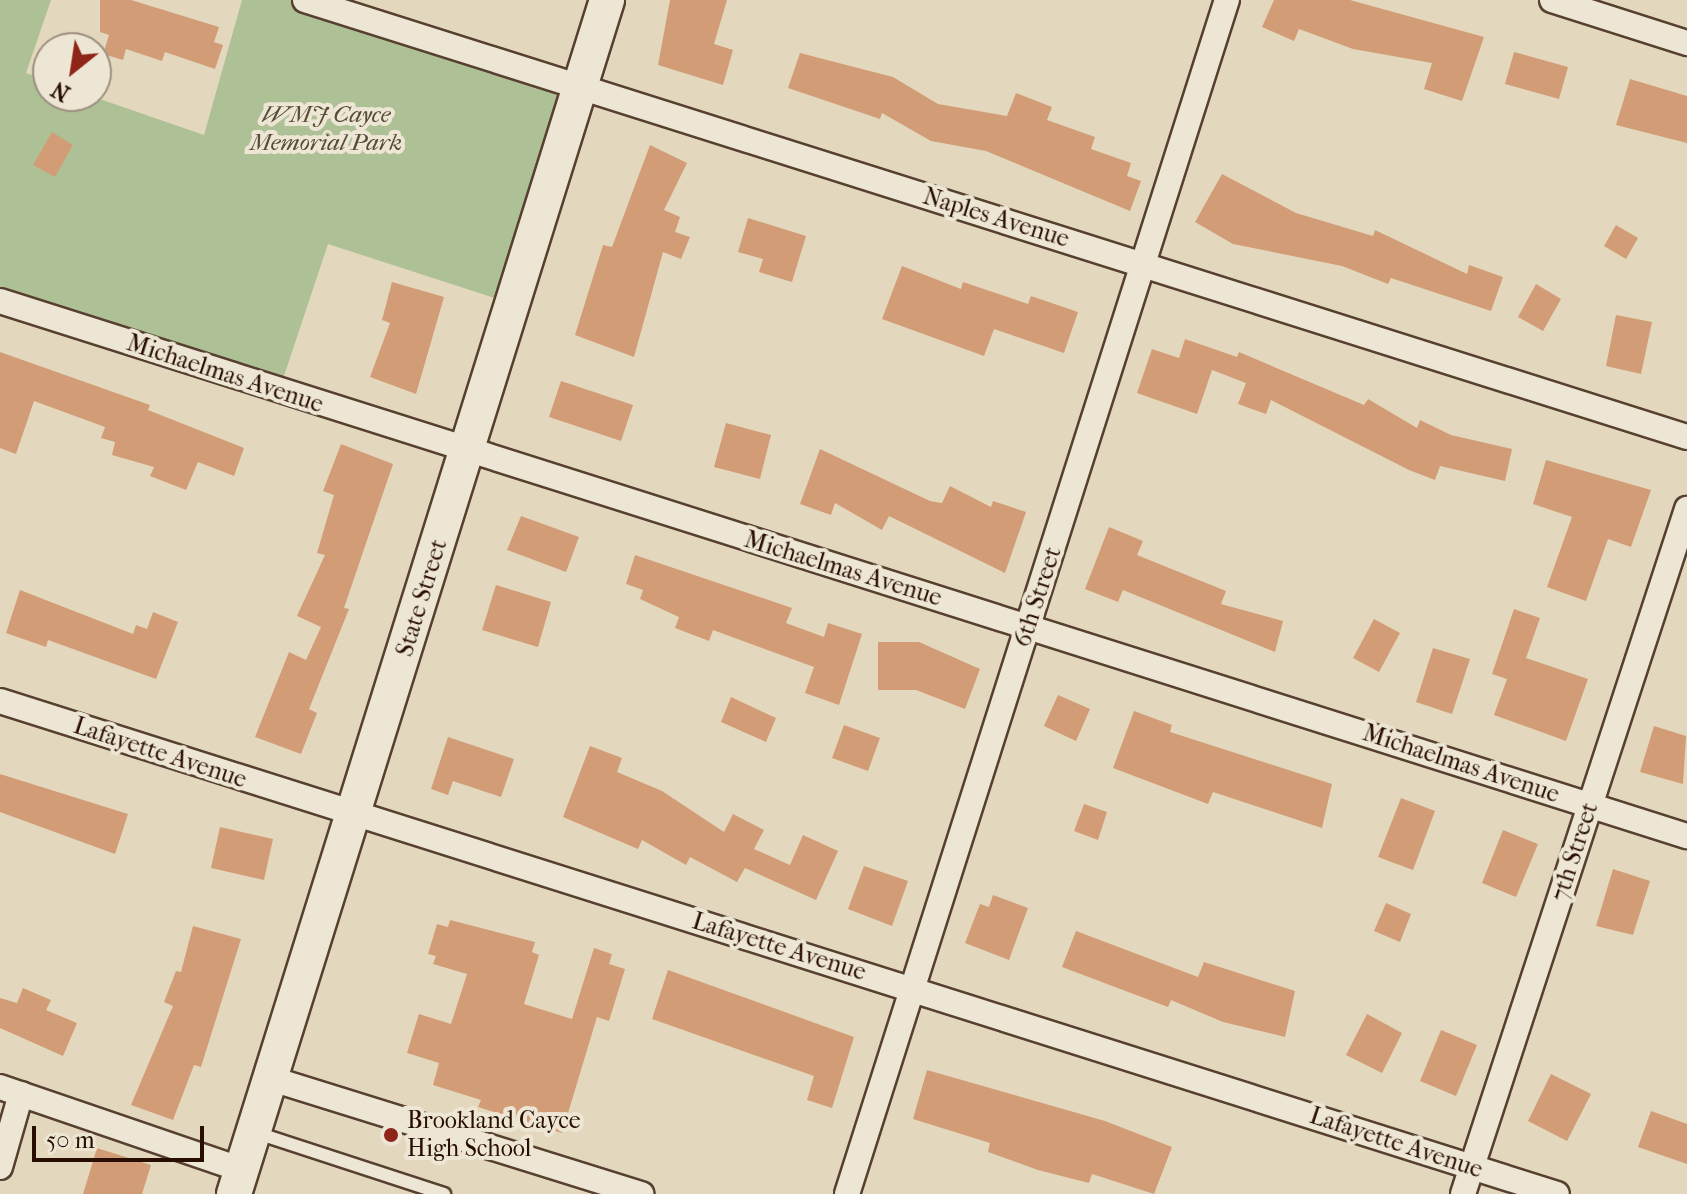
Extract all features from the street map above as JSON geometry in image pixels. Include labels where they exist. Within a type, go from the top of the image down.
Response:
[{"type":"main road","name":"State Street","points":[[238,1182],[355,817],[607,0]]},
{"type":"street","name":"Naples Avenue","points":[[305,0],[581,90],[1687,437]]},
{"type":"street","name":"6th Street","points":[[847,1194],[1227,0]]},
{"type":"street","points":[[1552,0],[1687,43]]},
{"type":"street","name":"Michaelmas Avenue","points":[[0,301],[466,452],[1028,626],[1687,836]]},
{"type":"street","name":"7th Street","points":[[1463,1194],[1687,509]]},
{"type":"street","name":"Lafayette Avenue","points":[[0,701],[355,817],[913,988],[1557,1194]]},
{"type":"street","points":[[272,1079],[641,1194]]},
{"type":"street","points":[[0,1167],[10,1091],[238,1182]]},
{"type":"lane","points":[[254,1132],[444,1194]]},
{"type":"green space","name":"WMJ Cayce Memorial Park","points":[[0,0],[51,0],[40,32],[32,32],[32,55],[26,73],[32,75],[32,112],[112,112],[112,103],[204,135],[242,0],[305,0],[581,90],[513,304],[328,244],[279,391],[0,301]]},
{"type":"building","points":[[100,0],[131,0],[219,27],[214,42],[223,45],[215,69],[165,52],[162,61],[126,49],[123,60],[112,57],[112,32],[100,32]]},
{"type":"building","points":[[670,0],[727,0],[714,44],[733,50],[723,85],[658,65]]},
{"type":"building","points":[[1274,0],[1350,0],[1484,37],[1462,101],[1424,89],[1432,63],[1353,49],[1299,29],[1294,41],[1262,27]]},
{"type":"building","points":[[1514,52],[1568,67],[1559,99],[1505,84]]},
{"type":"building","points":[[800,53],[893,77],[938,104],[1007,116],[1016,93],[1052,107],[1047,120],[1095,137],[1091,149],[1131,163],[1127,176],[1141,181],[1130,211],[986,151],[931,141],[882,113],[880,119],[788,88]]},
{"type":"building","points":[[1630,79],[1687,96],[1687,143],[1616,125]]},
{"type":"building","points":[[52,132],[73,145],[55,177],[33,165]]},
{"type":"building","points":[[650,145],[687,163],[664,210],[680,217],[675,232],[690,237],[681,259],[663,252],[634,357],[575,335],[603,245],[612,247]]},
{"type":"building","points":[[1222,174],[1296,213],[1373,236],[1375,230],[1467,274],[1469,265],[1503,277],[1491,311],[1391,278],[1388,284],[1342,266],[1233,244],[1195,222]]},
{"type":"building","points":[[748,218],[806,236],[792,282],[759,272],[763,259],[738,252]]},
{"type":"building","points":[[1616,225],[1638,238],[1626,259],[1604,246]]},
{"type":"building","points":[[902,266],[961,289],[963,282],[1028,304],[1031,296],[1078,312],[1064,353],[994,329],[984,356],[882,319]]},
{"type":"building","points":[[392,282],[444,297],[416,394],[370,377],[390,323],[382,320]]},
{"type":"building","points":[[1536,284],[1561,299],[1543,331],[1518,317]]},
{"type":"building","points":[[1616,315],[1652,322],[1641,374],[1606,366]]},
{"type":"building","points":[[1185,339],[1237,357],[1239,352],[1364,405],[1368,399],[1417,428],[1420,420],[1451,435],[1512,449],[1505,481],[1440,466],[1435,480],[1409,470],[1271,400],[1266,414],[1238,404],[1246,383],[1212,370],[1197,414],[1137,393],[1152,349],[1179,358]]},
{"type":"building","points":[[0,352],[150,405],[148,410],[244,448],[234,476],[198,462],[186,490],[150,476],[154,467],[112,455],[115,442],[101,438],[105,427],[34,401],[16,454],[0,448]]},
{"type":"building","points":[[561,381],[633,405],[621,441],[549,417]]},
{"type":"building","points":[[726,423],[771,435],[760,479],[714,467]]},
{"type":"building","points":[[341,444],[393,464],[344,608],[349,609],[309,709],[317,713],[301,754],[255,737],[289,652],[306,660],[321,627],[297,616],[325,555],[317,553],[334,495],[323,491]]},
{"type":"building","points":[[820,449],[930,501],[942,503],[950,486],[991,507],[993,501],[1026,512],[1005,573],[889,516],[882,530],[835,503],[831,515],[800,504]]},
{"type":"building","points":[[1546,460],[1651,490],[1631,547],[1608,539],[1586,601],[1547,587],[1572,517],[1533,504]]},
{"type":"building","points":[[521,516],[579,537],[566,572],[507,550]]},
{"type":"building","points":[[1109,527],[1143,541],[1137,555],[1226,591],[1221,604],[1283,621],[1275,652],[1123,590],[1118,602],[1085,589]]},
{"type":"building","points":[[635,555],[792,608],[786,623],[824,637],[828,623],[862,634],[839,705],[805,693],[814,667],[713,630],[709,641],[675,628],[679,617],[640,599],[643,590],[626,584]]},
{"type":"building","points":[[496,585],[551,602],[538,647],[482,630]]},
{"type":"building","points":[[20,590],[133,634],[136,625],[147,629],[153,612],[178,622],[156,679],[48,640],[46,647],[6,633]]},
{"type":"building","points":[[1514,609],[1540,618],[1526,658],[1588,679],[1566,741],[1494,715],[1507,679],[1492,674]]},
{"type":"building","points":[[1374,619],[1400,633],[1379,672],[1353,658]]},
{"type":"building","points":[[878,642],[919,642],[980,669],[965,709],[916,690],[878,690]]},
{"type":"building","points":[[1433,648],[1470,659],[1452,714],[1416,702]]},
{"type":"building","points":[[1058,695],[1090,709],[1076,741],[1044,726]]},
{"type":"building","points":[[731,697],[776,718],[766,742],[721,722]]},
{"type":"building","points":[[1134,711],[1172,725],[1170,732],[1332,784],[1322,828],[1213,792],[1208,804],[1113,768]]},
{"type":"building","points":[[844,725],[880,738],[868,771],[832,758]]},
{"type":"building","points":[[1654,726],[1686,736],[1683,784],[1640,772]]},
{"type":"building","points":[[448,737],[514,759],[501,797],[453,781],[448,795],[431,789]]},
{"type":"building","points":[[590,746],[622,758],[617,772],[662,791],[724,832],[733,814],[764,830],[754,849],[790,865],[803,835],[838,851],[816,900],[745,868],[737,882],[690,857],[686,865],[642,840],[638,849],[563,817]]},
{"type":"building","points":[[0,774],[128,814],[115,854],[0,812]]},
{"type":"building","points":[[1401,798],[1435,811],[1413,870],[1378,857]]},
{"type":"building","points":[[1084,804],[1107,812],[1098,840],[1074,831]]},
{"type":"building","points":[[220,827],[273,839],[264,880],[211,868]]},
{"type":"building","points":[[1503,830],[1538,844],[1516,897],[1482,883]]},
{"type":"building","points":[[864,866],[908,881],[892,926],[848,909]]},
{"type":"building","points":[[1613,869],[1650,881],[1633,935],[1596,926]]},
{"type":"building","points":[[993,895],[1028,908],[1009,960],[965,943],[980,904],[989,907]]},
{"type":"building","points":[[1386,903],[1411,914],[1400,942],[1374,931]]},
{"type":"building","points":[[450,920],[535,942],[532,952],[539,955],[524,1004],[572,1019],[594,948],[612,954],[609,964],[625,969],[609,1021],[597,1017],[562,1133],[478,1107],[481,1100],[433,1085],[439,1063],[407,1053],[419,1014],[451,1024],[467,974],[433,964],[436,956],[428,954],[437,924],[448,927]]},
{"type":"building","points":[[193,926],[241,939],[201,1067],[194,1065],[173,1120],[131,1105],[173,1006],[164,1002],[176,971],[181,972]]},
{"type":"building","points":[[1076,931],[1198,977],[1204,962],[1295,991],[1285,1037],[1223,1022],[1171,1000],[1168,1007],[1062,967]]},
{"type":"building","points":[[668,970],[854,1037],[832,1108],[807,1100],[814,1076],[652,1019]]},
{"type":"building","points":[[23,988],[51,1000],[46,1010],[77,1023],[63,1056],[0,1028],[0,998],[17,1003]]},
{"type":"building","points":[[1367,1014],[1402,1033],[1382,1073],[1346,1055]]},
{"type":"building","points":[[1441,1030],[1477,1045],[1456,1096],[1420,1081]]},
{"type":"building","points":[[927,1070],[1105,1121],[1172,1147],[1154,1194],[1092,1174],[1089,1183],[1038,1170],[988,1152],[990,1143],[913,1119]]},
{"type":"building","points":[[1551,1074],[1591,1094],[1567,1141],[1528,1121]]},
{"type":"building","points":[[1651,1111],[1687,1124],[1687,1164],[1638,1147]]},
{"type":"building","points":[[97,1148],[151,1165],[142,1194],[83,1194]]},
{"type":"place","name":"Brookland Cayce High School","points":[[391,1135]]}]
